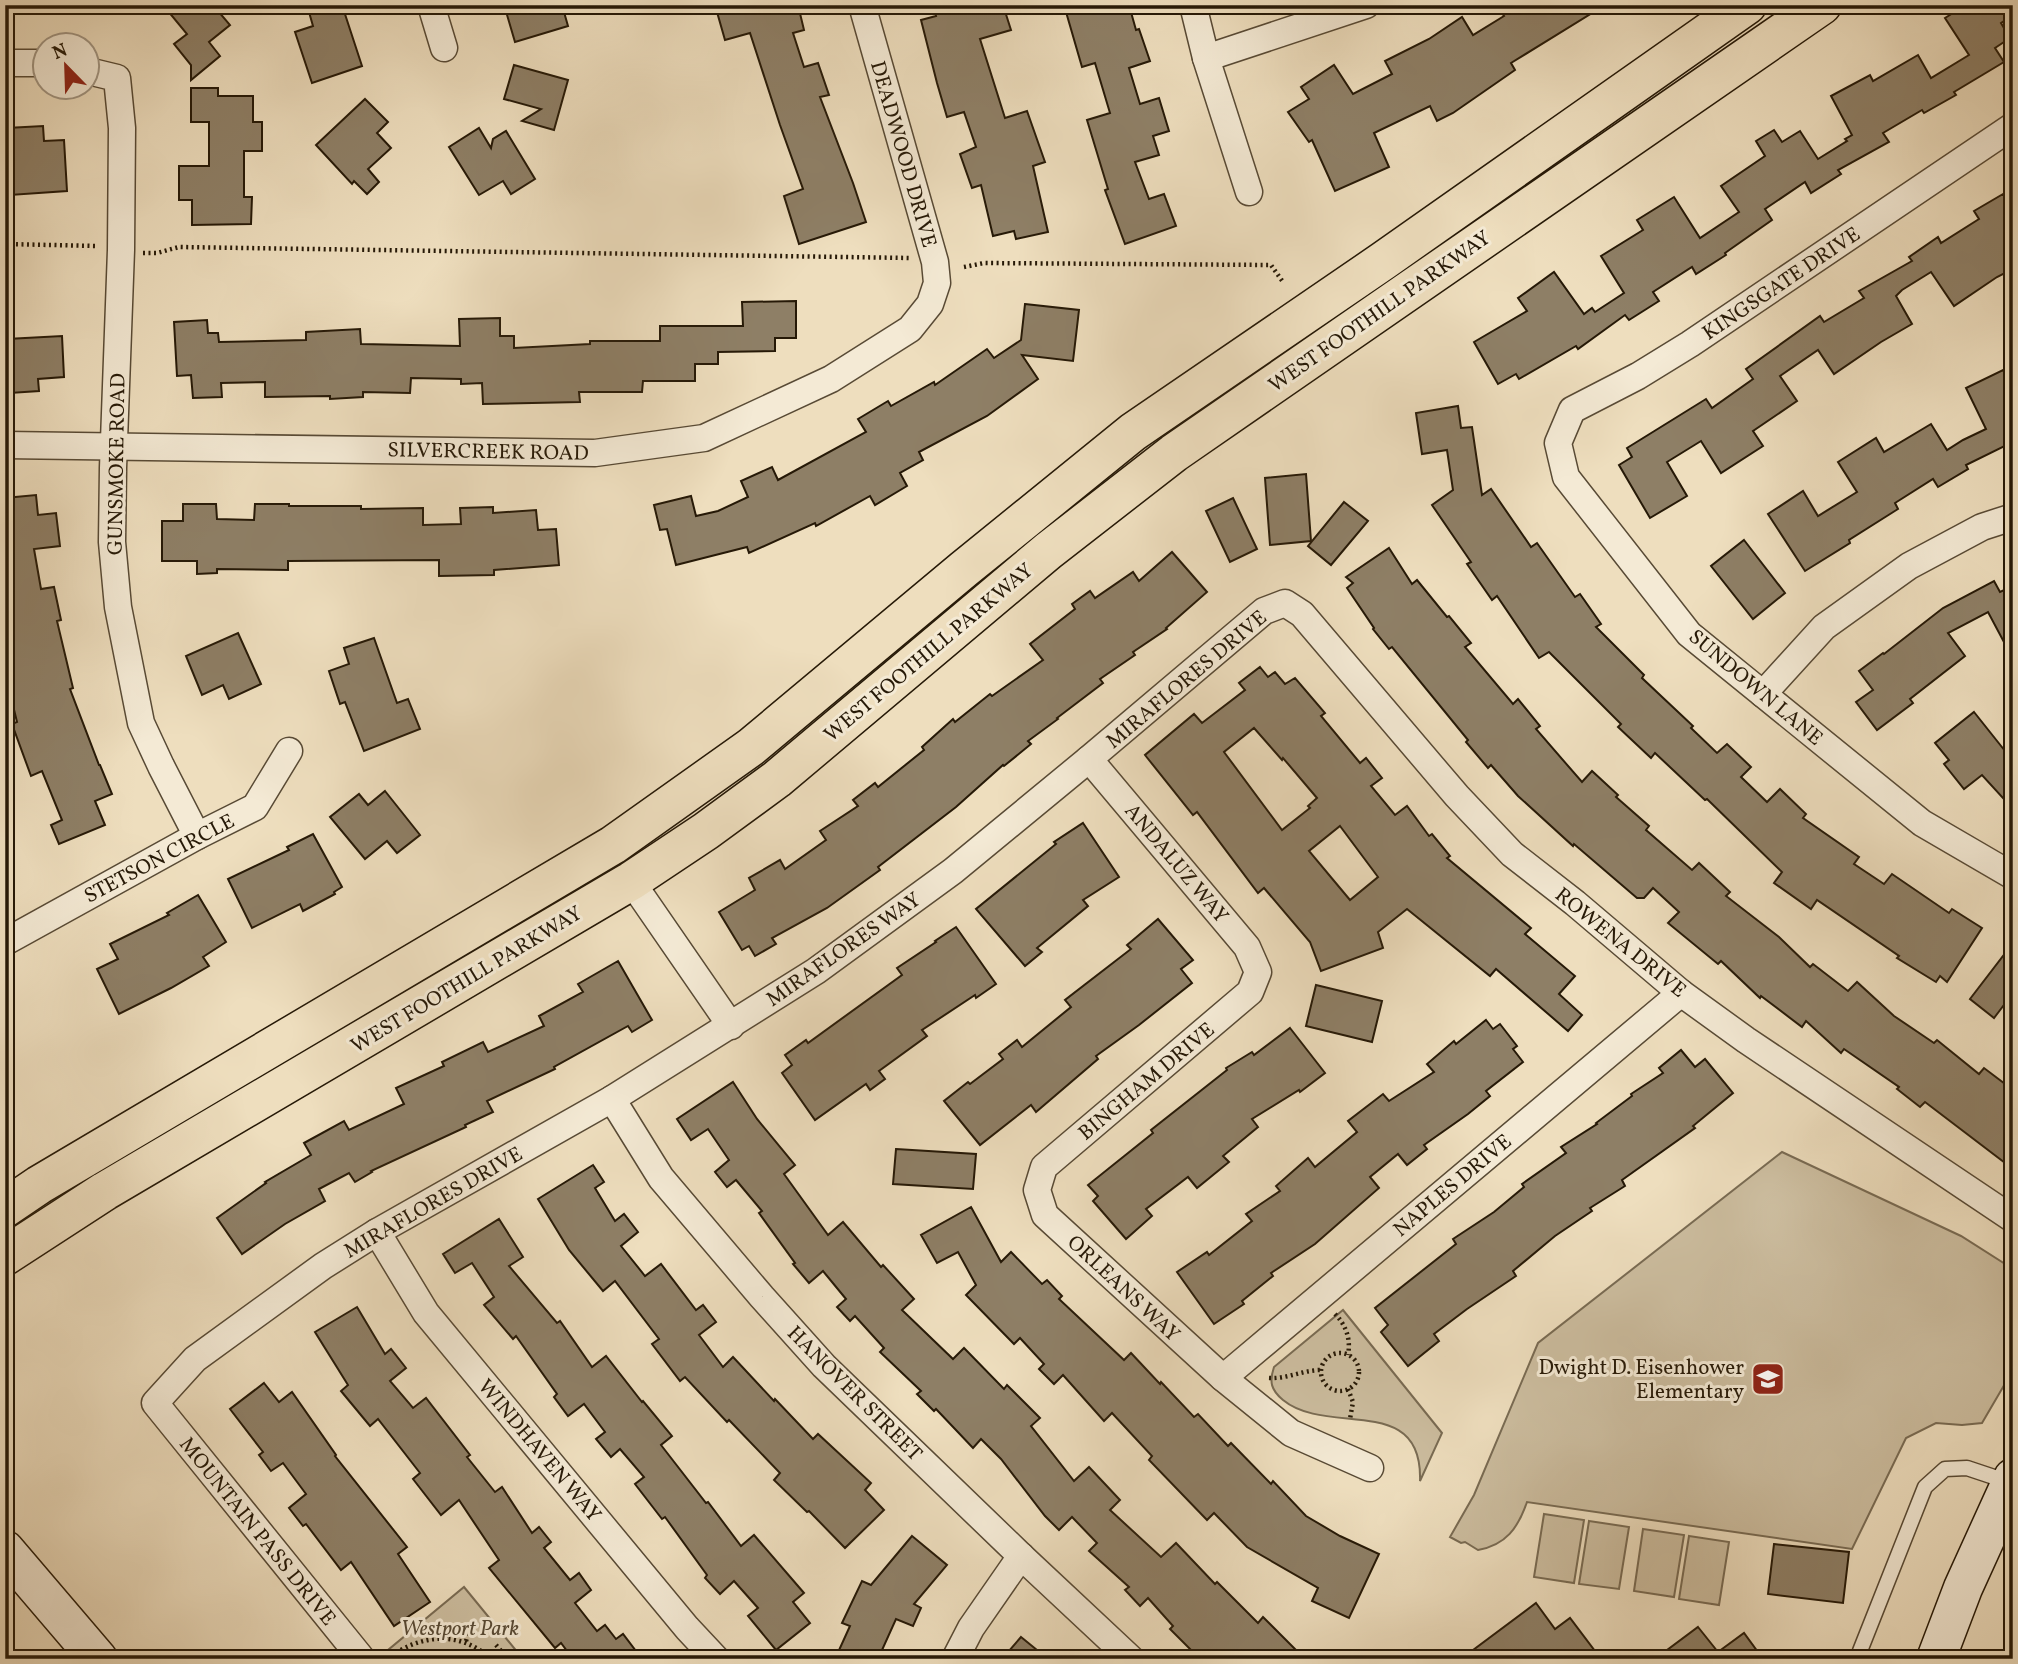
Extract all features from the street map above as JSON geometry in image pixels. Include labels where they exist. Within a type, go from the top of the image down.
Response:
[{"type":"main road","name":"WEST FOOTHILL PARKWAY","points":[[5,1208],[39,1185],[613,845],[751,747],[1133,432],[1383,261],[1747,5]]},
{"type":"main road","name":"WEST FOOTHILL PARKWAY","points":[[5,1256],[105,1191],[631,881],[706,831],[777,779],[1048,551],[1174,453],[1822,5]]},
{"type":"main road","points":[[1936,1659],[1963,1588],[2012,1480]]},
{"type":"main road","points":[[5,1550],[98,1659]]},
{"type":"street","points":[[431,5],[444,48]]},
{"type":"street","name":"DEADWOOD DRIVE","points":[[862,5],[935,262],[937,283],[930,304]]},
{"type":"street","points":[[1193,5],[1206,58],[1249,192]]},
{"type":"street","points":[[1206,58],[1366,5]]},
{"type":"street","points":[[5,63],[32,63]]},
{"type":"street","name":"GUNSMOKE ROAD","points":[[102,74],[117,78],[122,128],[112,542],[118,607],[141,723],[197,836]]},
{"type":"street","name":"KINGSGATE DRIVE","points":[[1558,443],[1572,410],[1638,376],[1690,344],[2013,126]]},
{"type":"street","name":"SILVERCREEK ROAD","points":[[5,445],[596,453],[704,438],[831,379],[910,329],[930,304]]},
{"type":"street","name":"SUNDOWN LANE","points":[[1558,443],[1566,477],[1689,634],[1922,823],[2013,876]]},
{"type":"street","points":[[1763,694],[1824,627],[1909,566],[1982,527],[2013,517]]},
{"type":"street","name":"MIRAFLORES DRIVE","points":[[1089,759],[1264,611],[1285,603]]},
{"type":"street","name":"ROWENA DRIVE","points":[[1285,603],[1302,614],[1457,796],[1512,854],[1575,903],[1681,993],[1746,1040],[2013,1219]]},
{"type":"street","name":"STETSON CIRCLE","points":[[5,942],[255,807],[289,751]]},
{"type":"street","name":"ANDALUZ WAY","points":[[1089,759],[1247,947],[1258,972]]},
{"type":"street","name":"MIRAFLORES WAY","points":[[731,1026],[816,971],[953,871],[1089,759]]},
{"type":"street","points":[[631,881],[731,1026]]},
{"type":"street","name":"BINGHAM DRIVE","points":[[1037,1190],[1044,1167],[1250,992],[1258,972]]},
{"type":"street","name":"NAPLES DRIVE","points":[[1223,1378],[1681,993]]},
{"type":"street","name":"MIRAFLORES DRIVE","points":[[155,1403],[195,1359],[323,1266],[377,1232],[612,1099],[731,1026]]},
{"type":"street","name":"HANOVER STREET","points":[[612,1099],[661,1178],[824,1366],[1020,1556],[1131,1659]]},
{"type":"street","name":"ORLEANS WAY","points":[[1037,1190],[1045,1215],[1223,1378],[1291,1433],[1370,1468]]},
{"type":"street","name":"WINDHAVEN WAY","points":[[377,1232],[426,1313],[687,1628],[716,1659]]},
{"type":"street","name":"MOUNTAIN PASS DRIVE","points":[[155,1403],[362,1659]]},
{"type":"street","points":[[955,1659],[971,1628],[1020,1556]]},
{"type":"lane","points":[[1861,1659],[1860,1651],[1925,1487],[1945,1469],[1967,1468],[2012,1480]]},
{"type":"path","points":[[5,244],[98,246]]},
{"type":"path","points":[[137,253],[157,253],[179,247],[192,247],[911,258]]},
{"type":"path","points":[[964,267],[985,263],[1271,265],[1283,282]]},
{"type":"path","points":[[1335,1313],[1347,1332],[1349,1355]]},
{"type":"path","points":[[1342,1353],[1349,1355],[1354,1358],[1359,1369],[1357,1381],[1348,1389],[1339,1391],[1326,1386],[1321,1370],[1326,1360],[1342,1353]]},
{"type":"path","points":[[1269,1378],[1321,1370]]},
{"type":"path","points":[[1348,1389],[1353,1402],[1350,1419]]},
{"type":"path","points":[[446,1627],[446,1638]]},
{"type":"path","points":[[466,1642],[469,1632]]},
{"type":"path","points":[[387,1659],[411,1645],[433,1638],[466,1642],[491,1659]]},
{"type":"path","points":[[496,1645],[505,1658]]},
{"type":"green space","name":"Dwight D. Eisenhower Elementary","points":[[1782,1152],[1961,1236],[2013,1269],[2013,1370],[1982,1423],[1936,1423],[1906,1438],[1852,1549],[1527,1502],[1510,1534],[1488,1548],[1478,1550],[1450,1537],[1474,1495],[1538,1343]]},
{"type":"green space","points":[[1343,1310],[1442,1433],[1420,1481],[1417,1453],[1406,1436],[1390,1426],[1370,1421],[1324,1416],[1302,1410],[1283,1400],[1274,1389],[1271,1381],[1274,1367]]},
{"type":"green space","points":[[1544,1514],[1584,1520],[1574,1583],[1534,1577]]},
{"type":"green space","points":[[1589,1521],[1629,1527],[1619,1589],[1579,1584]]},
{"type":"green space","points":[[1643,1529],[1684,1535],[1674,1597],[1634,1591]]},
{"type":"green space","points":[[1689,1536],[1729,1542],[1719,1605],[1679,1599]]},
{"type":"green space","name":"Westport Park","points":[[464,1587],[523,1659],[385,1659],[382,1655]]},
{"type":"building","points":[[163,5],[213,5],[230,25],[209,42],[220,56],[191,80],[191,65],[174,44],[187,34]]},
{"type":"building","points":[[307,5],[342,5],[362,66],[312,83],[295,32],[313,26]]},
{"type":"building","points":[[515,5],[562,5],[568,26],[515,42],[505,8]]},
{"type":"building","points":[[715,5],[798,5],[804,30],[793,33],[804,67],[818,63],[829,95],[820,97],[866,222],[799,244],[784,196],[803,189],[750,33],[725,40]]},
{"type":"building","points":[[933,5],[1003,5],[1011,30],[980,39],[1005,118],[1027,111],[1045,162],[1033,166],[1048,232],[1016,239],[1014,231],[993,236],[981,185],[972,188],[960,154],[976,147],[964,112],[947,117],[937,83],[921,20],[936,16]]},
{"type":"building","points":[[1064,5],[1129,5],[1136,30],[1139,29],[1150,61],[1129,68],[1140,104],[1159,98],[1169,131],[1153,136],[1159,155],[1135,162],[1149,199],[1164,194],[1176,226],[1125,244],[1105,190],[1108,189],[1087,120],[1110,113],[1095,63],[1082,67]]},
{"type":"building","points":[[1497,5],[1605,5],[1511,63],[1515,70],[1453,113],[1437,121],[1430,106],[1374,133],[1389,167],[1335,191],[1312,140],[1309,142],[1288,112],[1309,99],[1301,87],[1334,65],[1353,94],[1392,74],[1385,61],[1429,39],[1462,17],[1473,35],[1504,16]]},
{"type":"building","points":[[1966,5],[2013,5],[2013,15],[2001,23],[2010,38],[1995,48],[2004,62],[1954,92],[1956,95],[1924,113],[1922,110],[1883,133],[1889,142],[1838,170],[1841,174],[1811,193],[1805,182],[1765,209],[1772,220],[1696,274],[1692,267],[1653,292],[1659,301],[1629,320],[1625,315],[1578,349],[1576,346],[1519,379],[1516,374],[1498,384],[1474,342],[1527,311],[1518,298],[1554,272],[1584,314],[1592,308],[1595,312],[1624,293],[1601,256],[1643,230],[1637,220],[1674,197],[1700,238],[1739,212],[1721,186],[1765,156],[1756,141],[1774,130],[1782,142],[1800,131],[1818,159],[1852,135],[1831,96],[1870,75],[1873,81],[1918,55],[1931,78],[1969,55],[1945,18]]},
{"type":"building","points":[[514,65],[568,80],[554,130],[522,121],[541,109],[504,99]]},
{"type":"building","points":[[191,88],[218,88],[218,96],[253,96],[253,122],[262,122],[262,151],[244,151],[244,197],[252,197],[251,224],[192,225],[192,200],[179,200],[179,166],[209,166],[209,122],[191,122]]},
{"type":"building","points":[[365,99],[388,122],[377,133],[391,148],[368,169],[379,182],[367,194],[354,181],[352,184],[316,145]]},
{"type":"building","points":[[43,126],[44,141],[64,140],[67,191],[10,195],[7,128]]},
{"type":"building","points":[[479,128],[491,148],[493,139],[506,131],[535,179],[511,194],[503,181],[479,195],[449,147]]},
{"type":"building","points":[[2003,194],[2013,211],[2013,269],[1954,306],[1931,272],[1902,290],[1896,296],[1912,324],[1834,374],[1818,350],[1780,376],[1797,401],[1753,431],[1763,446],[1721,473],[1701,441],[1667,462],[1687,496],[1650,518],[1619,465],[1632,457],[1627,448],[1706,399],[1712,408],[1753,379],[1746,369],[1820,316],[1824,322],[1864,298],[1859,291],[1912,261],[1909,257],[1938,237],[1941,243],[1979,219],[1974,211]]},
{"type":"building","points":[[796,301],[796,338],[775,338],[775,351],[718,352],[718,364],[695,364],[695,381],[643,381],[642,392],[579,392],[580,402],[483,404],[482,383],[461,384],[461,379],[411,378],[410,393],[363,392],[363,397],[330,399],[330,396],[265,397],[265,382],[221,383],[222,397],[193,398],[191,375],[177,376],[174,322],[207,320],[208,333],[218,333],[219,342],[306,340],[306,332],[360,329],[361,344],[460,346],[459,319],[500,318],[500,336],[514,336],[514,348],[590,344],[590,341],[660,341],[660,326],[743,326],[742,302]]},
{"type":"building","points":[[1025,304],[1079,310],[1073,361],[1022,355],[1038,379],[987,416],[919,452],[923,460],[900,473],[907,486],[875,505],[870,496],[816,526],[815,523],[749,553],[747,547],[676,565],[667,529],[660,530],[654,505],[691,496],[696,516],[718,511],[748,497],[741,481],[772,467],[778,480],[866,432],[858,419],[888,401],[891,406],[934,382],[935,385],[987,349],[994,358],[1021,340]]},
{"type":"building","points":[[62,336],[64,377],[38,379],[39,391],[10,393],[7,339]]},
{"type":"building","points":[[2003,370],[2013,390],[2013,442],[1966,465],[1968,469],[1938,487],[1933,479],[1895,503],[1898,509],[1805,571],[1768,514],[1803,491],[1818,516],[1857,492],[1838,462],[1876,438],[1884,452],[1931,424],[1947,450],[1986,429],[1966,388]]},
{"type":"building","points":[[1458,406],[1461,428],[1472,427],[1482,495],[1491,489],[1531,547],[1537,543],[1575,597],[1580,594],[1601,624],[1596,627],[1644,675],[1642,678],[1693,726],[1691,728],[1717,753],[1727,744],[1751,767],[1741,777],[1767,802],[1780,789],[1806,814],[1803,818],[1859,857],[1854,864],[1884,884],[1892,874],[1949,913],[1952,909],[1982,928],[1947,982],[1940,976],[1936,982],[1897,958],[1899,956],[1817,900],[1811,909],[1774,883],[1782,872],[1707,799],[1655,753],[1651,758],[1618,727],[1621,724],[1549,652],[1539,658],[1497,596],[1492,600],[1467,564],[1471,562],[1432,505],[1453,490],[1447,450],[1422,454],[1416,413]]},
{"type":"building","points":[[1306,474],[1311,541],[1270,545],[1265,478]]},
{"type":"building","points":[[36,495],[38,515],[56,513],[60,546],[34,549],[41,589],[54,587],[61,620],[57,621],[73,688],[70,689],[112,794],[95,801],[105,825],[59,844],[51,825],[62,820],[42,771],[31,776],[12,724],[17,722],[5,673],[5,647],[9,646],[5,626],[5,572],[8,571],[5,498]]},
{"type":"building","points":[[1233,498],[1257,549],[1230,562],[1206,511]]},
{"type":"building","points":[[1344,502],[1368,521],[1331,565],[1308,546]]},
{"type":"building","points":[[183,504],[216,504],[217,519],[254,520],[255,504],[361,506],[361,509],[423,508],[423,525],[461,524],[460,508],[493,507],[493,513],[536,510],[538,530],[556,529],[559,565],[494,570],[494,575],[439,576],[439,560],[288,561],[288,570],[217,569],[217,573],[197,574],[197,561],[162,561],[162,521],[183,521]]},
{"type":"building","points":[[1744,540],[1785,593],[1753,619],[1711,566]]},
{"type":"building","points":[[1389,548],[1412,584],[1417,580],[1447,617],[1449,616],[1471,643],[1465,647],[1513,704],[1518,699],[1540,726],[1536,729],[1582,782],[1592,771],[1649,826],[1646,830],[1692,870],[1699,863],[1730,892],[1726,896],[1779,937],[1810,967],[1813,964],[1848,991],[1857,982],[1894,1016],[1934,1043],[1937,1040],[1979,1074],[1984,1068],[2013,1090],[2013,1169],[1925,1102],[1920,1107],[1897,1089],[1899,1087],[1844,1049],[1841,1053],[1806,1021],[1802,1027],[1761,996],[1760,998],[1721,961],[1718,964],[1668,923],[1679,912],[1653,888],[1644,898],[1637,898],[1574,844],[1573,846],[1518,796],[1491,765],[1488,768],[1392,647],[1389,649],[1373,629],[1347,588],[1353,583],[1346,577]]},
{"type":"building","points":[[1172,552],[1207,592],[1167,629],[1100,679],[1103,683],[1028,741],[1031,744],[956,807],[878,867],[880,870],[827,908],[772,938],[776,944],[755,956],[749,946],[742,950],[719,912],[755,890],[749,878],[780,860],[785,869],[826,840],[820,831],[858,806],[853,800],[875,783],[878,787],[924,750],[922,747],[953,719],[955,722],[990,694],[992,696],[1043,660],[1030,644],[1075,609],[1072,604],[1090,591],[1095,598],[1133,572],[1139,581]]},
{"type":"building","points":[[1994,581],[2000,592],[2013,586],[2013,659],[1988,612],[1948,633],[1965,656],[1910,699],[1913,703],[1877,730],[1856,702],[1873,690],[1859,671],[1943,608]]},
{"type":"building","points":[[238,633],[261,684],[229,699],[223,685],[202,695],[186,656]]},
{"type":"building","points":[[374,638],[397,703],[408,699],[420,729],[364,751],[345,702],[340,704],[329,671],[349,664],[344,648]]},
{"type":"building","points":[[1260,667],[1268,677],[1275,672],[1285,684],[1295,678],[1325,713],[1321,716],[1360,763],[1366,758],[1382,778],[1371,786],[1395,815],[1407,806],[1429,836],[1432,834],[1450,856],[1447,858],[1531,928],[1525,934],[1575,976],[1559,994],[1582,1015],[1568,1031],[1496,969],[1490,976],[1407,909],[1378,932],[1383,948],[1321,971],[1310,942],[1264,888],[1258,893],[1197,812],[1193,815],[1145,755],[1194,714],[1202,723],[1245,690],[1239,683]],"holes":[[[1254,728],[1317,798],[1308,806],[1310,808],[1282,830],[1224,752]],[[1340,826],[1378,877],[1350,900],[1309,851]]]},
{"type":"building","points":[[1974,712],[2013,761],[2013,809],[1982,775],[1964,789],[1944,764],[1949,760],[1935,743]]},
{"type":"building","points":[[385,791],[420,835],[397,853],[387,841],[365,859],[330,817],[359,794],[368,805]]},
{"type":"building","points":[[1083,823],[1119,877],[1083,900],[1088,906],[1037,948],[1042,952],[1025,966],[976,909],[1056,844],[1054,842]]},
{"type":"building","points":[[313,834],[342,887],[334,892],[335,894],[303,911],[300,904],[252,928],[228,879],[289,850],[287,847]]},
{"type":"building","points":[[198,895],[226,942],[203,957],[209,966],[119,1014],[97,969],[118,959],[110,944],[169,915],[167,913]]},
{"type":"building","points":[[1158,919],[1193,960],[1181,969],[1192,983],[1096,1056],[1098,1059],[1036,1112],[1031,1105],[980,1145],[944,1101],[1003,1059],[999,1054],[1017,1040],[1022,1047],[1071,1007],[1065,1000],[1131,949],[1127,945]]},
{"type":"building","points":[[956,927],[996,984],[922,1030],[927,1036],[879,1071],[885,1079],[870,1090],[866,1084],[815,1120],[782,1073],[792,1065],[785,1055],[806,1040],[808,1043],[902,975],[897,968]]},
{"type":"building","points":[[2013,943],[2013,993],[1994,1018],[1970,999]]},
{"type":"building","points":[[618,961],[652,1020],[632,1032],[628,1026],[554,1067],[555,1069],[487,1101],[493,1112],[465,1125],[466,1127],[371,1171],[355,1182],[349,1173],[319,1189],[325,1201],[285,1224],[242,1254],[217,1218],[265,1182],[311,1155],[304,1143],[344,1121],[349,1130],[404,1104],[396,1088],[444,1066],[442,1062],[483,1042],[488,1052],[544,1026],[539,1016],[583,992],[578,984]]},
{"type":"building","points":[[1316,985],[1382,1001],[1372,1042],[1306,1026]]},
{"type":"building","points":[[1486,1020],[1493,1029],[1500,1024],[1517,1046],[1513,1049],[1523,1062],[1486,1091],[1490,1096],[1424,1145],[1427,1149],[1407,1165],[1398,1154],[1370,1177],[1379,1188],[1315,1244],[1271,1273],[1273,1276],[1242,1301],[1244,1304],[1214,1324],[1177,1272],[1207,1252],[1209,1255],[1252,1221],[1246,1214],[1280,1191],[1276,1186],[1308,1158],[1315,1167],[1357,1132],[1348,1121],[1383,1094],[1389,1101],[1434,1072],[1427,1064],[1454,1041],[1456,1044]]},
{"type":"building","points":[[1290,1028],[1325,1073],[1300,1092],[1299,1090],[1252,1119],[1258,1127],[1223,1156],[1229,1162],[1197,1188],[1188,1177],[1146,1209],[1152,1216],[1126,1239],[1093,1201],[1098,1196],[1088,1185],[1153,1133],[1151,1130],[1227,1070],[1226,1068],[1252,1052],[1254,1055]]},
{"type":"building","points":[[1681,1050],[1695,1067],[1705,1059],[1733,1093],[1693,1126],[1695,1128],[1622,1180],[1625,1186],[1590,1208],[1592,1211],[1555,1236],[1513,1271],[1516,1276],[1434,1334],[1439,1341],[1408,1366],[1381,1332],[1388,1325],[1375,1308],[1456,1244],[1453,1239],[1494,1212],[1524,1187],[1522,1184],[1566,1153],[1561,1147],[1597,1124],[1632,1096],[1631,1094],[1663,1073],[1659,1068]]},
{"type":"building","points":[[733,1082],[757,1119],[795,1165],[784,1174],[828,1235],[843,1222],[881,1267],[883,1265],[914,1299],[902,1310],[953,1359],[964,1348],[1004,1389],[1007,1385],[1040,1418],[1031,1426],[1074,1481],[1089,1467],[1120,1500],[1110,1510],[1161,1557],[1176,1543],[1215,1584],[1217,1582],[1258,1623],[1263,1617],[1295,1649],[1285,1659],[1200,1659],[1170,1629],[1173,1626],[1148,1598],[1140,1606],[1125,1590],[1129,1587],[1089,1551],[1097,1543],[1072,1517],[1059,1530],[1001,1459],[981,1439],[973,1448],[936,1409],[934,1411],[917,1394],[921,1391],[880,1352],[884,1348],[855,1316],[850,1321],[837,1307],[846,1299],[823,1271],[809,1283],[759,1213],[762,1211],[736,1180],[727,1187],[715,1172],[729,1160],[708,1129],[691,1140],[677,1119]]},
{"type":"building","points":[[896,1149],[976,1154],[973,1189],[893,1184]]},
{"type":"building","points":[[593,1165],[604,1182],[595,1188],[615,1221],[624,1214],[638,1232],[621,1246],[645,1276],[661,1264],[696,1310],[703,1305],[716,1322],[699,1335],[723,1367],[733,1357],[813,1439],[818,1434],[871,1483],[865,1490],[884,1510],[845,1548],[774,1480],[780,1473],[729,1420],[727,1422],[685,1377],[680,1381],[652,1344],[659,1339],[615,1281],[603,1291],[569,1250],[538,1199]]},
{"type":"building","points":[[971,1207],[1001,1262],[1011,1252],[1042,1284],[1047,1280],[1062,1296],[1059,1299],[1124,1360],[1131,1353],[1194,1417],[1198,1414],[1228,1446],[1231,1443],[1306,1516],[1379,1554],[1349,1618],[1312,1601],[1318,1588],[1247,1547],[1214,1513],[1207,1520],[1149,1460],[1152,1456],[1112,1413],[1104,1421],[1063,1375],[1054,1384],[1039,1369],[1044,1364],[1020,1338],[1014,1344],[966,1295],[976,1285],[958,1252],[937,1263],[921,1235]]},
{"type":"building","points":[[499,1219],[523,1257],[509,1266],[557,1323],[560,1321],[592,1367],[606,1356],[672,1436],[661,1445],[741,1546],[754,1535],[804,1593],[793,1602],[810,1623],[776,1650],[748,1616],[758,1608],[734,1581],[720,1594],[705,1578],[707,1575],[665,1517],[662,1519],[635,1484],[644,1477],[620,1449],[611,1457],[596,1439],[605,1432],[584,1404],[568,1416],[554,1397],[557,1394],[516,1336],[513,1339],[484,1305],[494,1297],[472,1263],[455,1273],[443,1254]]},
{"type":"building","points":[[357,1307],[385,1354],[391,1349],[406,1368],[390,1381],[413,1408],[426,1398],[495,1492],[502,1487],[532,1533],[539,1527],[551,1542],[544,1548],[570,1580],[579,1573],[591,1590],[575,1603],[597,1631],[605,1625],[616,1639],[623,1634],[642,1659],[573,1659],[561,1643],[555,1648],[489,1568],[499,1560],[459,1500],[441,1515],[413,1479],[420,1473],[378,1419],[370,1426],[341,1391],[348,1385],[315,1332]]},
{"type":"building","points":[[264,1383],[279,1402],[292,1392],[335,1456],[407,1547],[398,1554],[430,1602],[394,1626],[351,1562],[341,1570],[306,1524],[303,1526],[289,1508],[306,1494],[283,1463],[271,1471],[259,1455],[263,1452],[230,1409]]},
{"type":"building","points":[[912,1536],[947,1565],[914,1604],[921,1608],[913,1626],[896,1619],[878,1659],[835,1659],[850,1626],[842,1623],[862,1581],[871,1585]]},
{"type":"building","points":[[1774,1544],[1849,1552],[1843,1603],[1768,1594]]},
{"type":"building","points":[[1536,1603],[1555,1629],[1570,1618],[1601,1659],[1461,1659]]},
{"type":"building","points":[[1698,1627],[1718,1652],[1744,1633],[1763,1659],[1655,1659]]},
{"type":"building","points":[[1021,1637],[1048,1659],[1002,1659]]},
{"type":"place","name":"Dwight D. Eisenhower Elementary","points":[[1768,1379]]}]
